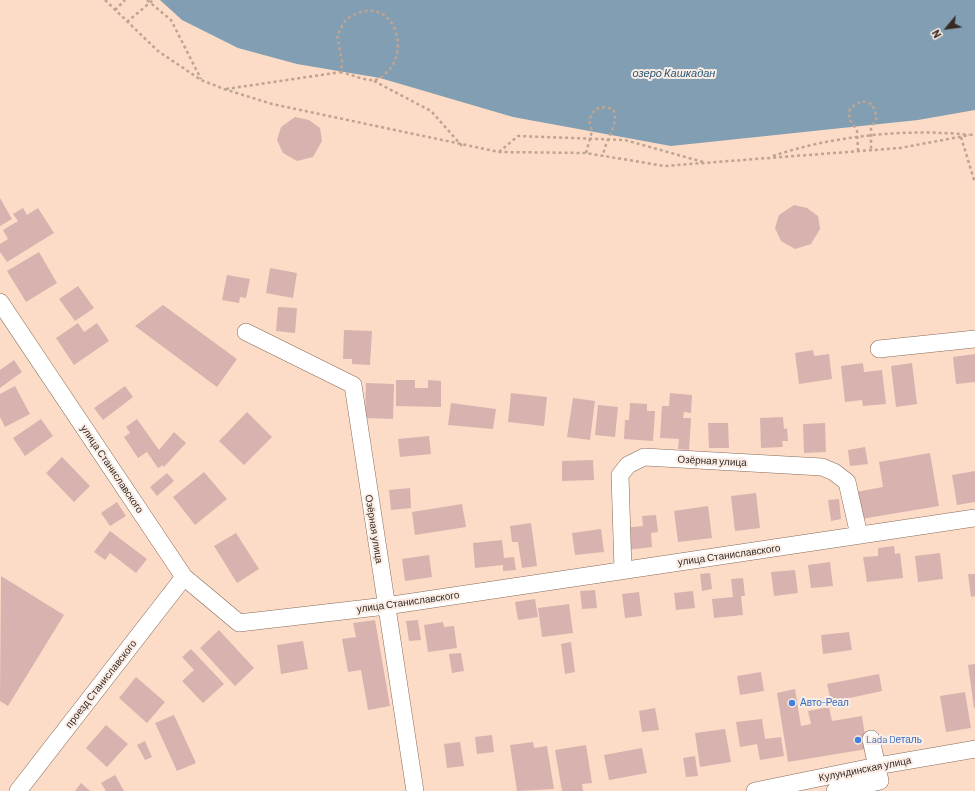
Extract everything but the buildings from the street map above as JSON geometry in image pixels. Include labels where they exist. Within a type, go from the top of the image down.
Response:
[{"type":"street","name":"улица Станиславского","points":[[0,302],[184,577],[239,623],[386,606],[975,518]]},
{"type":"street","name":"Озёрная улица","points":[[246,332],[353,385],[415,791]]},
{"type":"street","points":[[879,349],[975,339]]},
{"type":"street","name":"Озёрная улица","points":[[623,570],[620,475],[628,465],[644,457],[822,467],[834,472],[847,482],[859,535]]},
{"type":"street","name":"проезд Станиславского","points":[[18,791],[184,577]]},
{"type":"street","points":[[835,791],[880,781],[871,739]]},
{"type":"street","name":"Кулундинская улица","points":[[755,791],[877,766],[975,749]]},
{"type":"path","points":[[105,0],[158,51],[201,80],[224,89],[272,104],[462,146],[499,152],[586,153],[664,166],[900,148],[973,135]]},
{"type":"path","points":[[115,10],[125,0]]},
{"type":"path","points":[[127,22],[148,1],[153,0]]},
{"type":"path","points":[[148,1],[171,20],[201,80]]},
{"type":"path","points":[[341,72],[342,61],[337,35],[345,20],[368,10],[380,12],[390,20],[398,37],[397,51],[393,66],[380,78],[374,80]]},
{"type":"path","points":[[224,89],[341,72],[374,80],[431,111],[462,146]]},
{"type":"path","points":[[858,151],[857,131],[849,118],[850,108],[862,101],[872,104],[877,117],[871,128],[871,150]]},
{"type":"path","points":[[586,153],[592,131],[589,120],[595,109],[604,107],[613,109],[616,116],[616,125],[607,140],[603,156]]},
{"type":"path","points":[[768,158],[800,147],[871,135],[938,131],[973,135]]},
{"type":"path","points":[[499,152],[518,136],[625,140],[705,163]]},
{"type":"path","points":[[961,137],[975,184]]},
{"type":"water","name":"озеро Кашкадан","points":[[160,0],[975,0],[975,110],[918,120],[671,146],[513,117],[380,78],[297,64],[238,48],[182,20]]},
{"type":"place","name":"Авто-Реал","points":[[792,703]]},
{"type":"place","name":"Lada Dеталь","points":[[858,740]]}]
